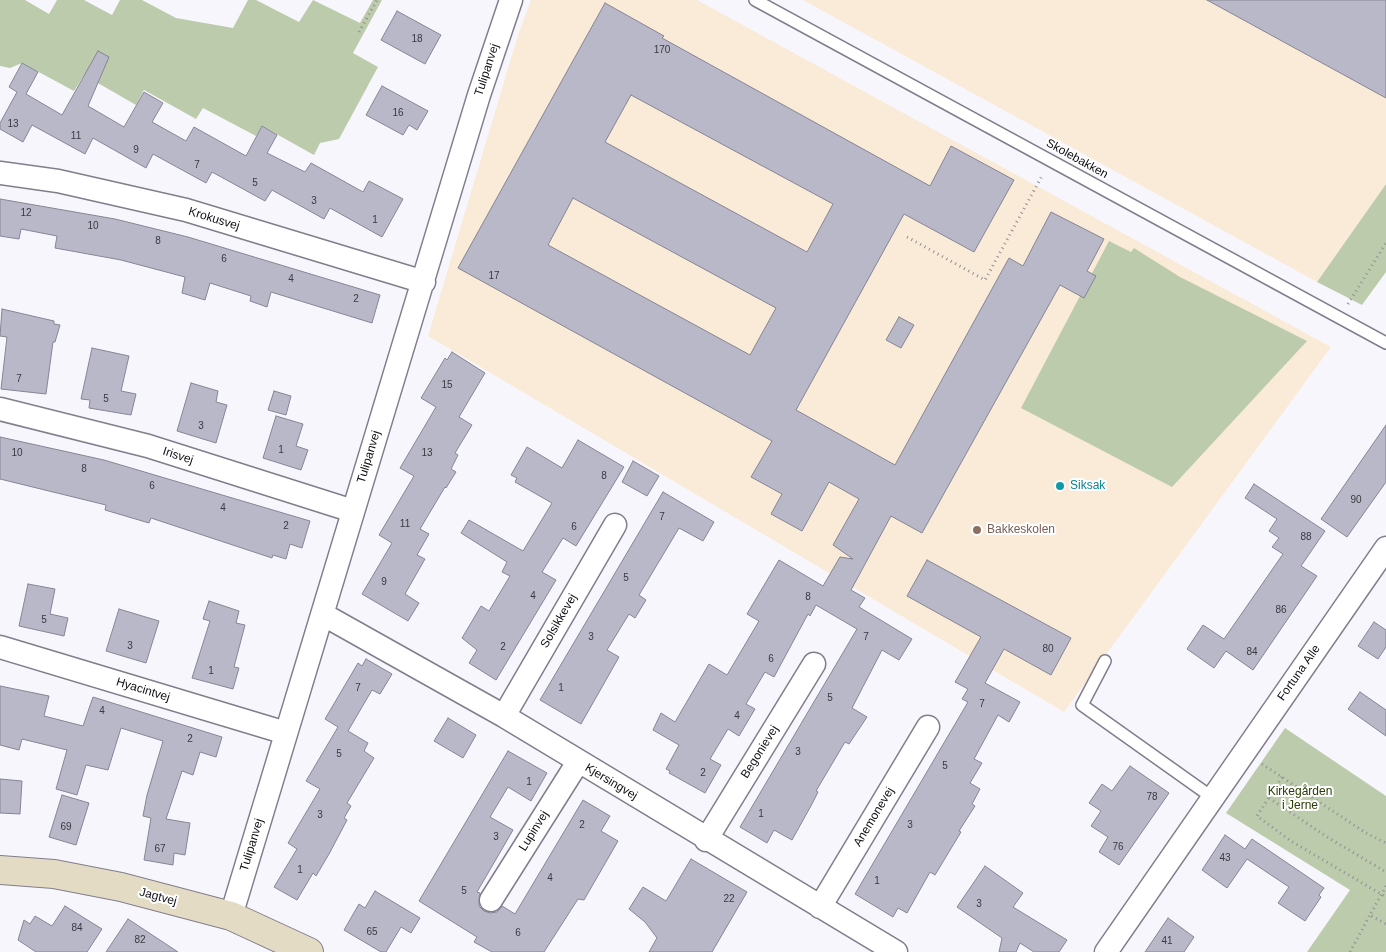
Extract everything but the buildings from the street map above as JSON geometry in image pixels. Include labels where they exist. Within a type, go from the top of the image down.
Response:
[{"type":"street","name":"Tulipanvej","points":[[231,916],[324,615],[353,512],[424,282],[476,104],[511,0]]},
{"type":"street","name":"Krokusvej","points":[[0,173],[58,181],[186,210],[424,282]]},
{"type":"street","name":"Irisvej","points":[[0,409],[148,446],[353,512]]},
{"type":"street","name":"Solsikkevej","points":[[504,716],[615,525]]},
{"type":"street","name":"Fortuna Alle","points":[[1106,952],[1386,548]]},
{"type":"street","name":"Kjersingvej","points":[[324,615],[504,716],[706,840],[896,952]]},
{"type":"street","name":"Hyacintvej","points":[[0,647],[286,733]]},
{"type":"street","name":"Begonievej","points":[[706,840],[814,664]]},
{"type":"street","name":"Anemonevej","points":[[820,907],[928,727]]},
{"type":"street","name":"Lupinvej","points":[[491,900],[578,762]]},
{"type":"street","name":"Jagtvej","points":[[0,870],[54,874],[121,887],[231,916],[309,952]]},
{"type":"lane","name":"Skolebakken","points":[[755,0],[1386,343]]},
{"type":"lane","points":[[1105,661],[1082,705],[1212,798]]},
{"type":"path","points":[[359,32],[377,0]]},
{"type":"path","points":[[907,237],[985,280],[1050,160]]},
{"type":"path","points":[[1340,318],[1386,243]]},
{"type":"path","points":[[1244,752],[1386,843]]},
{"type":"path","points":[[1282,778],[1257,816],[1291,841],[1386,897]]},
{"type":"path","points":[[1269,798],[1327,837],[1386,872]]},
{"type":"path","points":[[1350,952],[1386,886]]},
{"type":"path","points":[[1370,915],[1386,924]]},
{"type":"shaded area","name":"Bakkeskolen","points":[[531,0],[697,0],[1331,347],[1064,712],[428,336],[518,35]]},
{"type":"shaded area","points":[[803,0],[1386,0],[1386,184],[1317,282]]},
{"type":"green space","points":[[0,0],[25,0],[49,14],[57,0],[84,0],[112,15],[120,0],[142,0],[176,18],[233,28],[248,0],[256,0],[299,22],[313,0],[360,23],[373,0],[382,0],[353,53],[378,67],[339,139],[320,143],[314,155],[262,126],[256,136],[203,108],[196,119],[144,90],[136,105],[84,75],[74,91],[22,63],[10,68],[0,66]]},
{"type":"green space","points":[[1386,184],[1386,272],[1362,305],[1317,282]]},
{"type":"green space","points":[[1109,241],[1131,252],[1134,248],[1180,277],[1307,341],[1172,487],[1021,408]]},
{"type":"green space","name":"Kirkegården i Jerne","points":[[1285,728],[1386,796],[1386,952],[1307,952],[1350,890],[1226,813]]},
{"type":"place","name":"Siksak","points":[[1060,486]]},
{"type":"place","name":"Bakkeskolen","points":[[977,530]]}]
